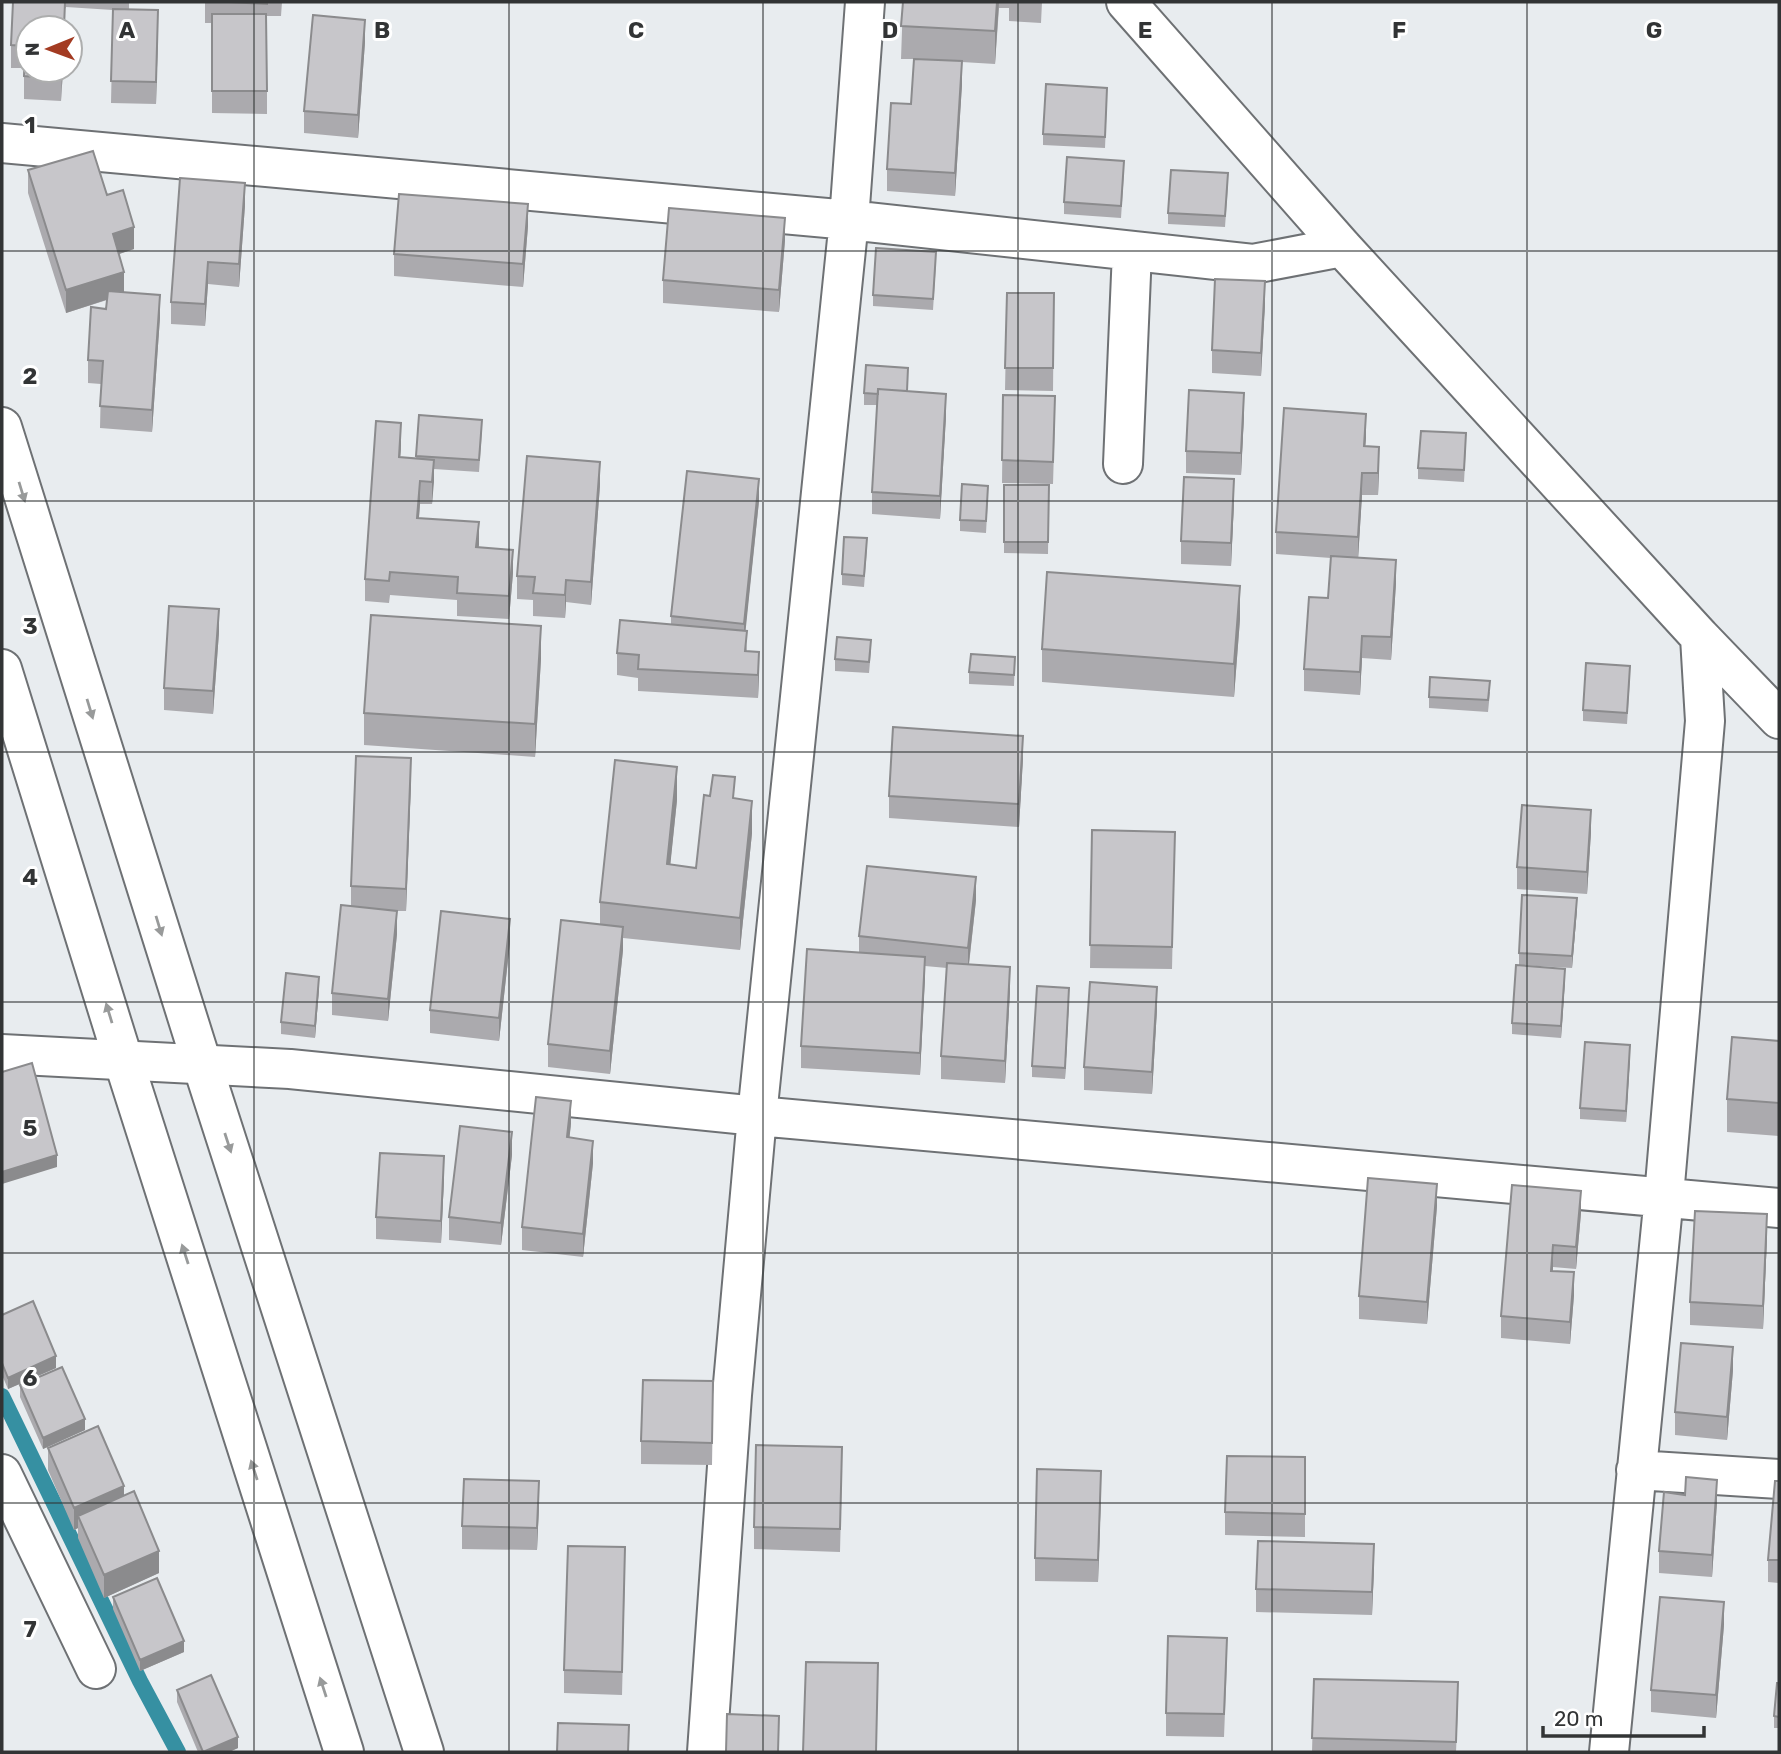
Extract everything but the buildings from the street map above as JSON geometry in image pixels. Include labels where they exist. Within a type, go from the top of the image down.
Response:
[{"type":"street","points":[[707,1752],[732,1395],[757,1116],[849,220],[865,2]]},
{"type":"street","points":[[1126,2],[1342,247],[1700,637],[1779,719]]},
{"type":"street","points":[[3,138],[849,220],[1253,264],[1342,247]]},
{"type":"street","points":[[1124,464],[1132,251]]},
{"type":"street","points":[[2,427],[202,1065],[424,1752]]},
{"type":"street","points":[[1609,1752],[1664,1196],[1705,720],[1700,637]]},
{"type":"street","points":[[2,669],[344,1752]]},
{"type":"street","points":[[2,1054],[303,1070],[757,1116],[1779,1208]]},
{"type":"street","points":[[1636,1470],[1779,1479]]},
{"type":"street","points":[[2,1474],[96,1669]]},
{"type":"waterway","points":[[2,1396],[140,1681],[178,1752]]}]
